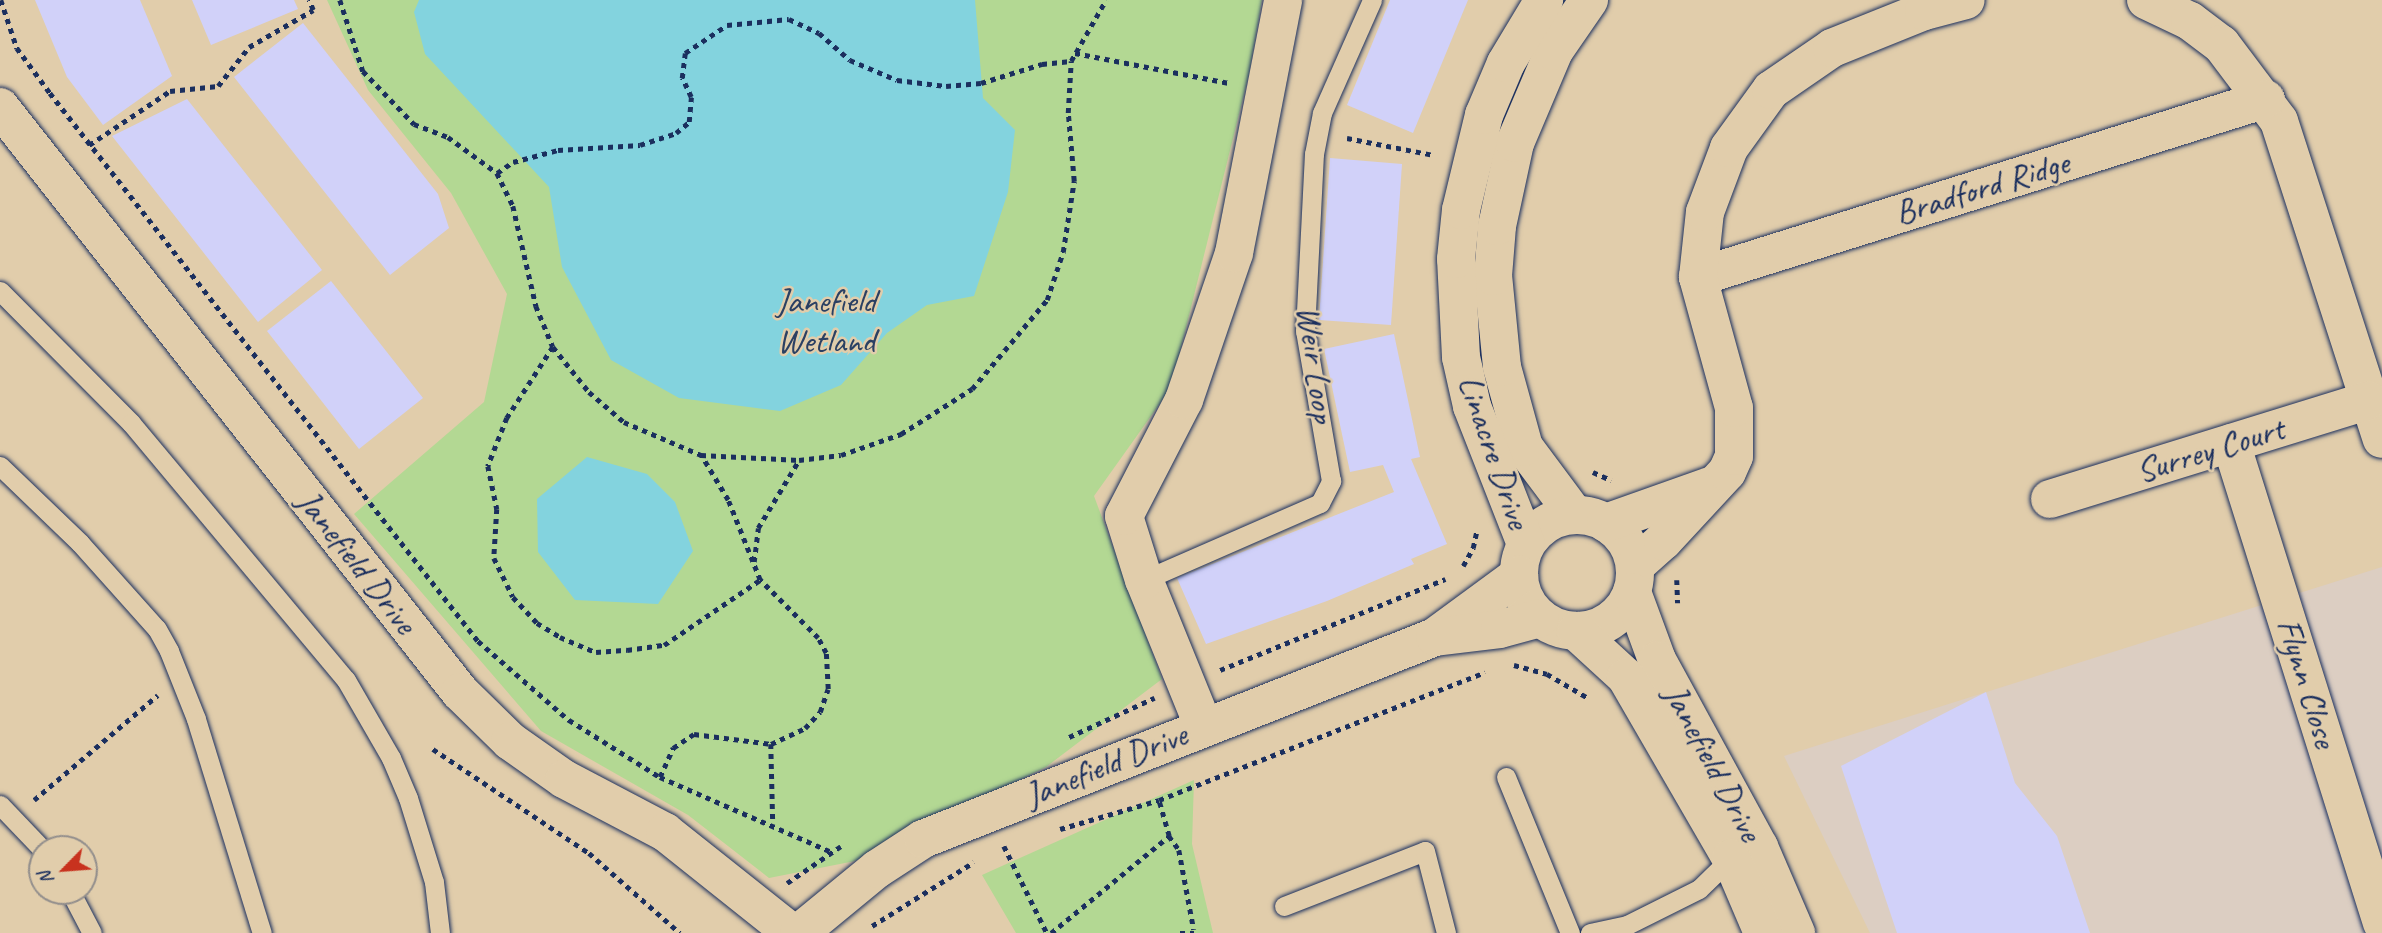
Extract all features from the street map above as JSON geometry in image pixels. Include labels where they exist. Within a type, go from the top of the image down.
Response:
[{"type":"street","points":[[1203,725],[1144,580],[1124,516],[1184,400],[1234,253],[1283,0]]},
{"type":"street","name":"Linacre Drive","points":[[1522,560],[1472,406],[1461,357],[1456,259],[1461,210],[1484,115],[1506,63],[1544,0]]},
{"type":"street","name":"Linacre Drive","points":[[1589,0],[1554,51],[1515,143],[1497,226],[1493,276],[1502,367],[1520,434],[1535,466],[1590,518]]},
{"type":"street","points":[[1715,484],[1590,518],[1546,523],[1522,560],[1525,599],[1540,618],[1576,631],[1610,620],[1633,579],[1663,541],[1715,484],[1734,456],[1737,426],[1698,277],[1705,212],[1714,180],[1729,148],[1771,89],[1832,48],[1924,11],[1966,0]]},
{"type":"street","points":[[2146,0],[2190,21],[2221,44],[2266,99],[2288,144],[2382,439]]},
{"type":"street","name":"Bradford Ridge","points":[[1698,277],[2266,99]]},
{"type":"street","name":"Janefield Drive","points":[[5,126],[460,692],[510,741],[564,779],[665,832],[792,933]]},
{"type":"street","name":"Surrey Court","points":[[2050,499],[2370,400]]},
{"type":"street","name":"Flynn Close","points":[[2231,443],[2382,923]]},
{"type":"street","points":[[1590,518],[1630,548],[1633,579]]},
{"type":"street","name":"Janefield Drive","points":[[1434,637],[1522,560]]},
{"type":"street","name":"Janefield Drive","points":[[1633,579],[1657,660],[1759,847],[1796,933]]},
{"type":"street","name":"Janefield Drive","points":[[799,933],[877,869],[923,839],[1203,725],[1434,637],[1500,629],[1540,618]]},
{"type":"street","name":"Janefield Drive","points":[[1576,631],[1626,677],[1731,858],[1763,933]]},
{"type":"lane","name":"Weir Loop","points":[[1144,580],[1320,503],[1331,481],[1304,331],[1314,154],[1322,113],[1372,0]]},
{"type":"lane","points":[[0,291],[131,423],[346,680],[391,758],[408,798],[434,882],[440,933]]},
{"type":"lane","points":[[0,466],[80,543],[157,629],[183,681],[262,933]]},
{"type":"lane","points":[[1506,777],[1570,933]]},
{"type":"lane","points":[[7,812],[29,835]]},
{"type":"lane","points":[[1284,906],[1425,851],[1446,933]]},
{"type":"lane","points":[[1590,933],[1626,925],[1699,889],[1731,858]]},
{"type":"lane","points":[[77,905],[92,933]]},
{"type":"path","points":[[1,0],[17,48],[89,145],[478,642],[569,720],[660,777],[774,824],[831,852]]},
{"type":"path","points":[[89,145],[170,91],[218,86],[249,47],[313,10],[309,0]]},
{"type":"path","points":[[340,0],[363,71],[414,124],[448,137],[497,173],[513,206],[536,306],[553,347],[589,392],[624,422],[701,455],[799,460],[841,455],[901,434],[972,389],[1047,299],[1063,252],[1074,181],[1068,113],[1071,61],[1106,0]]},
{"type":"path","points":[[497,173],[513,162],[558,150],[640,145],[676,133],[689,121],[691,97],[682,78],[685,53],[727,25],[789,19],[819,33],[850,60],[897,80],[946,86],[981,83],[1042,64],[1071,61]]},
{"type":"path","points":[[1075,53],[1265,90]]},
{"type":"path","points":[[553,347],[507,418],[488,466],[497,509],[494,558],[513,597],[537,623],[560,637],[596,652],[627,650],[664,645],[760,580]]},
{"type":"path","points":[[660,777],[673,748],[694,734],[771,744],[805,728],[820,712],[828,689],[826,653],[818,638],[760,580],[728,500],[701,455]]},
{"type":"path","points":[[754,563],[758,528],[799,460]]},
{"type":"path","points":[[1502,667],[1512,665],[1547,674],[1591,700]]},
{"type":"path","points":[[1056,830],[1159,800],[1433,689],[1491,670]]},
{"type":"path","points":[[7,812],[145,704],[183,681]]},
{"type":"path","points":[[771,744],[774,824]]},
{"type":"path","points":[[433,749],[589,853],[680,933]]},
{"type":"path","points":[[1159,800],[1169,836],[1179,850],[1194,931],[1180,933]]},
{"type":"path","points":[[1004,845],[1049,933],[1169,836]]},
{"type":"path","points":[[993,852],[1017,841]]},
{"type":"path","points":[[863,933],[981,858]]},
{"type":"shaded area","points":[[2382,567],[2382,933],[1870,933],[1784,756]]},
{"type":"green space","name":"Janefield Wetland","points":[[327,0],[1262,0],[1249,74],[1171,388],[1094,496],[1162,679],[1046,767],[855,861],[769,878],[688,815],[541,731],[354,514],[484,402],[507,294],[451,193],[368,90]]},
{"type":"green space","points":[[1194,780],[1192,844],[1213,933],[1016,933],[982,875]]},
{"type":"water","points":[[419,0],[975,0],[983,98],[1015,130],[1008,192],[974,296],[927,305],[887,333],[841,385],[780,411],[679,398],[611,360],[562,267],[549,187],[425,54],[414,12]]},
{"type":"water","points":[[587,457],[647,474],[675,502],[693,551],[658,604],[575,600],[538,552],[537,499]]},
{"type":"building","points":[[35,0],[140,0],[172,76],[103,125],[67,77]]},
{"type":"building","points":[[192,0],[294,0],[298,9],[211,45]]},
{"type":"building","points":[[1390,0],[1468,0],[1413,133],[1347,105]]},
{"type":"building","points":[[303,23],[438,194],[449,228],[390,275],[234,77]]},
{"type":"building","points":[[187,99],[322,270],[258,322],[112,136]]},
{"type":"building","points":[[1330,158],[1402,164],[1391,325],[1319,320]]},
{"type":"building","points":[[331,281],[423,398],[359,449],[267,331]]},
{"type":"building","points":[[1394,334],[1420,457],[1411,459],[1447,544],[1411,559],[1414,564],[1327,601],[1206,644],[1177,578],[1394,492],[1383,465],[1350,472],[1324,349]]},
{"type":"building","points":[[1986,692],[2015,783],[2057,836],[2090,933],[1897,933],[1841,766]]}]
